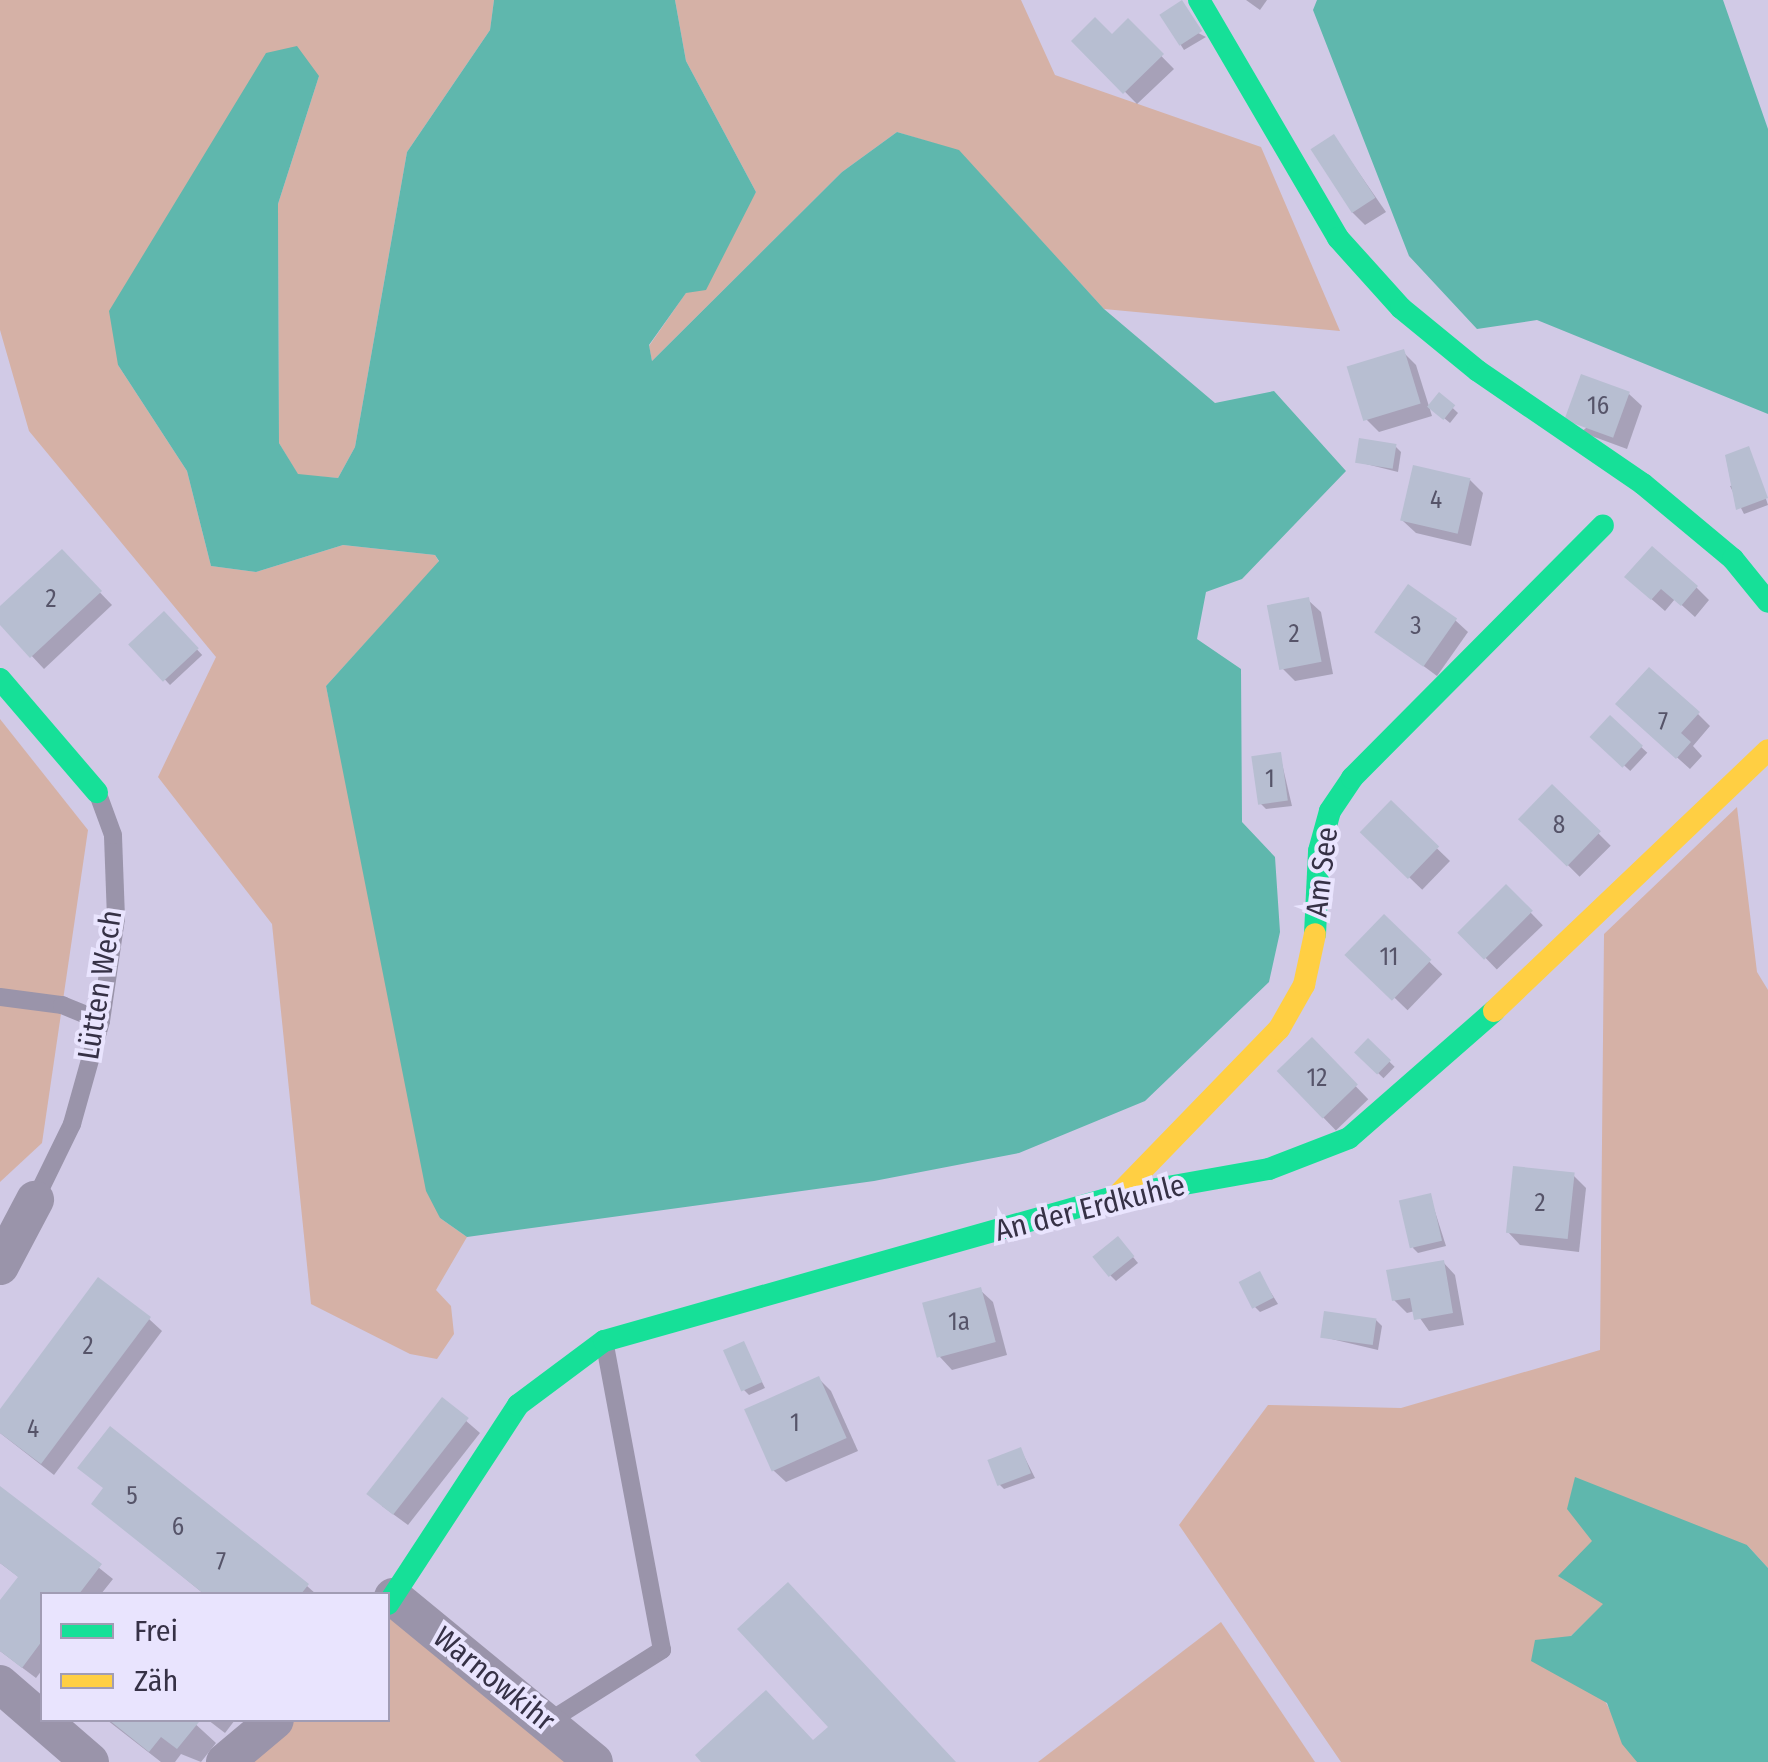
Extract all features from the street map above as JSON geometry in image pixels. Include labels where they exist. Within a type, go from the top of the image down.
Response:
[{"type":"street","points":[[1200,0],[1338,238],[1401,308],[1478,371],[1643,484],[1733,559],[1768,602]]},
{"type":"street","name":"Am See","points":[[1117,1196],[1279,1030],[1296,1000],[1315,941],[1319,852],[1330,811],[1352,778],[1602,525]]},
{"type":"street","name":"Lütten Wech","points":[[0,678],[97,792]]},
{"type":"street","name":"An der Erdkuhle","points":[[390,1600],[518,1405],[604,1341],[1117,1196],[1269,1169],[1349,1138],[1418,1082],[1768,750]]},
{"type":"street","points":[[5,1243],[35,1200]]},
{"type":"street","name":"Warnowkihr","points":[[390,1600],[594,1762]]},
{"type":"street","points":[[0,1684],[40,1719]]},
{"type":"street","points":[[44,1722],[90,1762]]},
{"type":"street","points":[[225,1762],[273,1722]]},
{"type":"lane","name":"Lütten Wech","points":[[35,1200],[72,1124],[100,1022],[116,918],[113,835],[97,792]]},
{"type":"lane","points":[[0,997],[62,1005],[100,1022]]},
{"type":"lane","points":[[548,1722],[662,1650],[604,1341]]},
{"type":"shaded area","points":[[0,0],[494,0],[490,30],[407,152],[355,447],[338,478],[298,475],[279,443],[278,204],[319,76],[118,365],[187,471],[211,566],[256,572],[343,545],[435,555],[439,562],[326,686],[440,1218],[467,1237],[436,1290],[451,1306],[454,1334],[437,1359],[410,1354],[311,1304],[272,924],[158,777],[216,657],[29,431],[0,330]]},
{"type":"shaded area","points":[[494,0],[675,0],[686,61],[756,192],[706,290],[686,293],[649,345],[652,361],[842,172],[897,132],[959,150],[1104,309],[1215,403],[1274,391],[1346,471],[1242,579],[1206,592],[1197,639],[1241,669],[1242,822],[1275,857],[1280,932],[1269,982],[1145,1101],[1019,1153],[874,1181],[467,1237],[440,1218],[426,1191],[326,686],[439,561],[435,555],[343,545],[256,572],[211,566],[187,471],[118,365],[109,311],[266,53],[297,46],[319,76],[278,204],[279,443],[298,474],[338,478],[355,447],[407,152],[490,30]]},
{"type":"shaded area","points":[[675,0],[1021,0],[1055,75],[1261,147],[1340,331],[1104,309],[959,151],[897,132],[842,172],[652,361],[649,346],[756,192],[686,61]]},
{"type":"shaded area","points":[[1317,0],[1723,0],[1768,129],[1768,414],[1537,320],[1477,329],[1409,256],[1313,10]]},
{"type":"shaded area","points":[[0,719],[88,830],[42,1143],[0,1182]]},
{"type":"shaded area","points":[[1737,807],[1757,972],[1768,990],[1768,1568],[1747,1545],[1592,1541],[1604,1604],[1571,1636],[1637,1762],[1341,1762],[1179,1525],[1268,1405],[1401,1408],[1600,1350],[1604,934]]},
{"type":"shaded area","points":[[1575,1477],[1747,1545],[1768,1568],[1768,1762],[1637,1762],[1622,1744],[1607,1703],[1531,1661],[1535,1640],[1571,1636],[1603,1604],[1558,1576],[1592,1541],[1567,1509]]},
{"type":"shaded area","points":[[390,1606],[594,1762],[225,1762],[273,1722],[390,1722]]},
{"type":"shaded area","points":[[1221,1622],[1315,1762],[1038,1762]]},
{"type":"building","points":[[1182,0],[1202,31],[1180,46],[1159,15]]},
{"type":"building","points":[[1095,17],[1112,34],[1128,18],[1164,54],[1123,94],[1071,41]]},
{"type":"building","points":[[1334,134],[1375,198],[1352,213],[1311,149]]},
{"type":"building","points":[[1404,349],[1421,404],[1363,421],[1347,367]]},
{"type":"building","points":[[1581,374],[1630,392],[1613,438],[1564,420]]},
{"type":"building","points":[[1439,392],[1455,405],[1443,420],[1427,407]]},
{"type":"building","points":[[1359,438],[1397,444],[1393,469],[1355,463]]},
{"type":"building","points":[[1749,446],[1768,498],[1736,510],[1725,455]]},
{"type":"building","points":[[1413,465],[1470,478],[1458,534],[1400,521]]},
{"type":"building","points":[[1652,546],[1698,586],[1681,606],[1661,589],[1651,600],[1624,577]]},
{"type":"building","points":[[62,549],[102,591],[30,658],[0,625],[0,606]]},
{"type":"building","points":[[1408,584],[1457,618],[1423,667],[1374,632]]},
{"type":"building","points":[[1309,597],[1322,662],[1279,670],[1267,605]]},
{"type":"building","points":[[164,611],[199,648],[163,682],[128,644]]},
{"type":"building","points":[[1649,667],[1700,712],[1681,733],[1691,742],[1676,759],[1615,704]]},
{"type":"building","points":[[1610,715],[1643,746],[1622,768],[1590,737]]},
{"type":"building","points":[[1281,752],[1288,801],[1258,805],[1251,756]]},
{"type":"building","points":[[1552,784],[1601,831],[1567,866],[1518,819]]},
{"type":"building","points":[[1391,800],[1439,847],[1408,879],[1360,832]]},
{"type":"building","points":[[1506,884],[1533,911],[1484,960],[1457,933]]},
{"type":"building","points":[[1384,914],[1431,960],[1392,1001],[1344,955]]},
{"type":"building","points":[[1312,1037],[1358,1084],[1323,1119],[1277,1071]]},
{"type":"building","points":[[1368,1038],[1391,1060],[1377,1075],[1354,1052]]},
{"type":"building","points":[[1513,1166],[1575,1172],[1568,1239],[1506,1233]]},
{"type":"building","points":[[1431,1193],[1442,1241],[1410,1248],[1399,1200]]},
{"type":"building","points":[[1118,1236],[1134,1256],[1109,1277],[1092,1257]]},
{"type":"building","points":[[1444,1260],[1453,1313],[1414,1320],[1410,1298],[1392,1301],[1386,1270]]},
{"type":"building","points":[[1260,1271],[1274,1298],[1252,1309],[1239,1282]]},
{"type":"building","points":[[98,1277],[151,1317],[41,1464],[0,1433],[0,1409]]},
{"type":"building","points":[[981,1287],[996,1342],[937,1358],[922,1303]]},
{"type":"building","points":[[1324,1311],[1376,1318],[1373,1345],[1320,1338]]},
{"type":"building","points":[[744,1341],[762,1382],[741,1391],[723,1350]]},
{"type":"building","points":[[819,1376],[847,1438],[772,1471],[744,1409]]},
{"type":"building","points":[[442,1397],[469,1418],[393,1515],[366,1494]]},
{"type":"building","points":[[110,1426],[309,1584],[303,1592],[201,1592],[91,1504],[103,1488],[77,1468]]},
{"type":"building","points":[[1021,1447],[1031,1473],[997,1486],[987,1460]]},
{"type":"building","points":[[0,1486],[102,1564],[81,1592],[40,1592],[40,1644],[22,1668],[0,1651],[0,1600],[18,1577],[0,1563]]},
{"type":"building","points":[[788,1582],[956,1762],[701,1762],[695,1755],[766,1690],[813,1740],[828,1727],[737,1629]]},
{"type":"building","points":[[112,1722],[199,1722],[177,1749],[161,1737],[149,1752]]},
{"type":"traffic: fast","points":[[1199,0],[1338,238],[1401,308],[1478,371],[1643,484],[1733,559],[1768,602]]},
{"type":"traffic: fast","points":[[1315,934],[1319,851],[1330,811],[1352,778],[1603,525]]},
{"type":"traffic: fast","points":[[0,679],[97,792]]},
{"type":"traffic: fast","points":[[390,1601],[518,1405],[604,1341],[1117,1196],[1269,1169],[1349,1138],[1494,1011]]},
{"type":"traffic: slow","points":[[1494,1011],[1768,750]]},
{"type":"traffic: slow","points":[[1117,1196],[1279,1029],[1304,985],[1315,934]]}]
